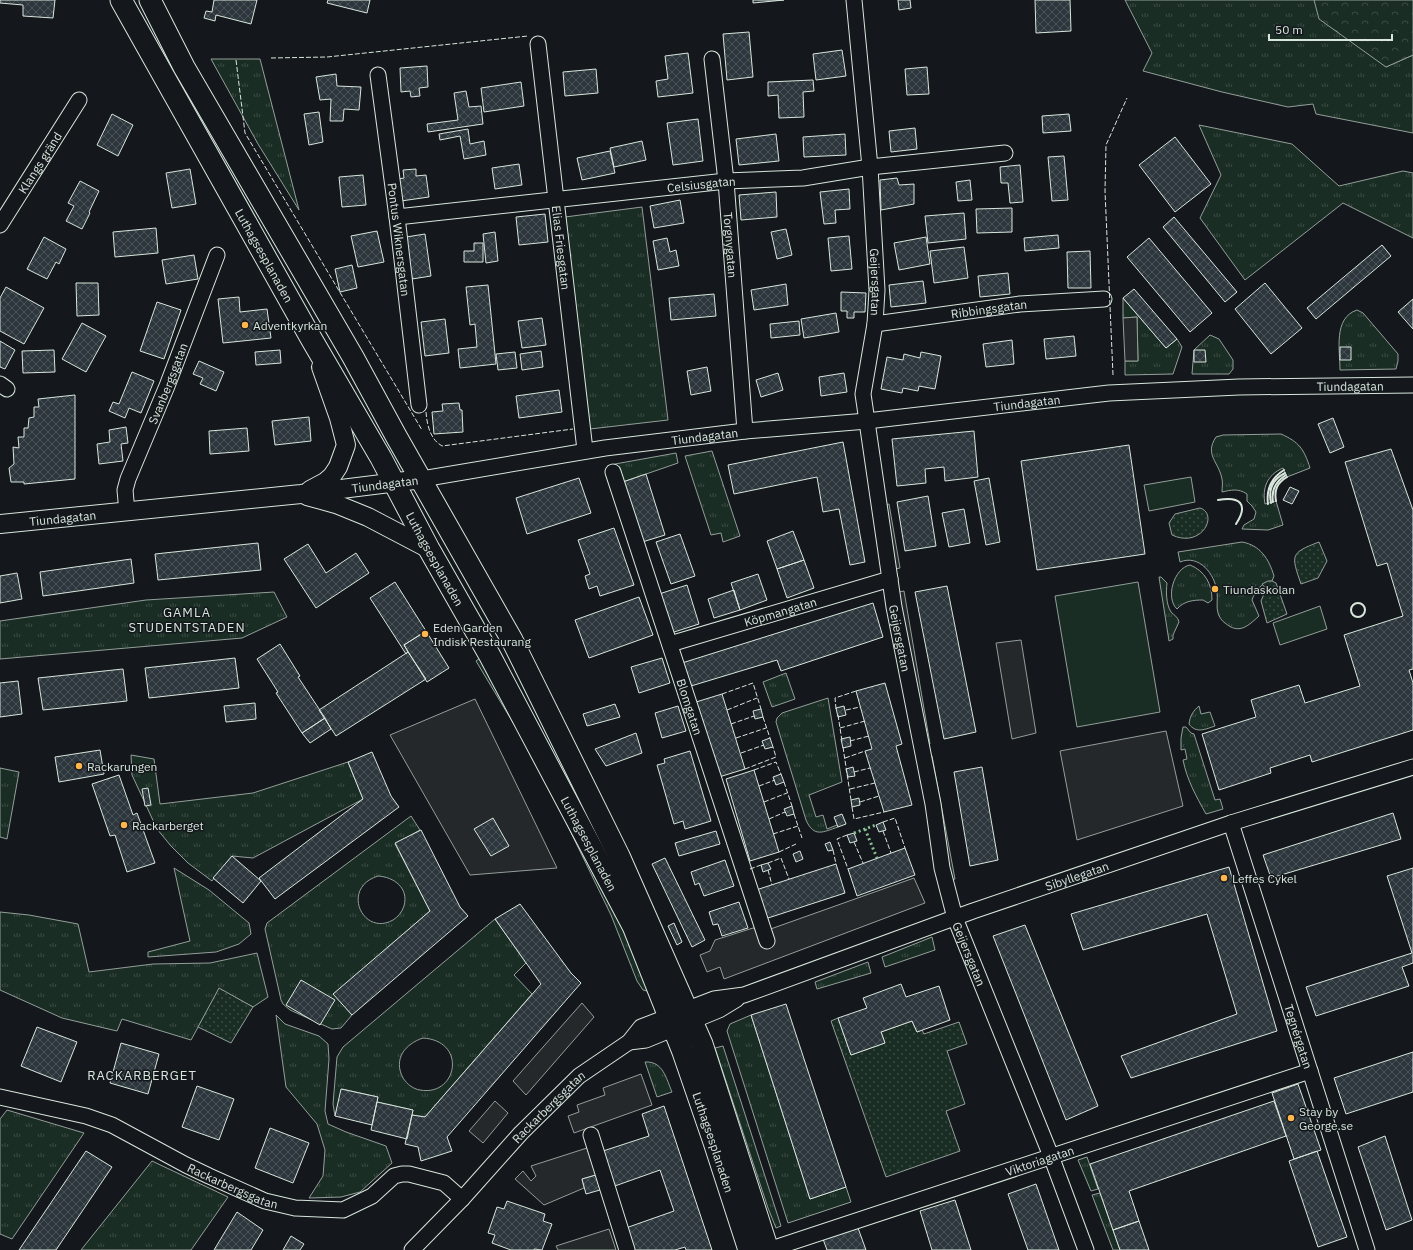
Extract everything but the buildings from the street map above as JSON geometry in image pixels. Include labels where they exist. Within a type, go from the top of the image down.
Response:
[{"type":"main road","name":"Luthagsesplanaden","points":[[121,0],[312,340],[394,482],[428,548],[490,656],[681,1019],[702,1044],[768,1250]]},
{"type":"main road","name":"Luthagsesplanaden","points":[[150,0],[184,67],[353,357],[515,647],[618,856],[681,1019],[714,1142],[748,1250]]},
{"type":"street","name":"Geijersgatan","points":[[854,0],[870,167],[877,290],[875,324],[863,394],[890,579],[932,804],[942,868],[955,918],[1051,1156],[1086,1250]]},
{"type":"street","name":"Elias Friesgatan","points":[[538,44],[585,450]]},
{"type":"street","name":"Torgnygatan","points":[[712,59],[726,181],[745,431]]},
{"type":"street","name":"Pontus Wiknersgatan","points":[[378,75],[397,217],[419,405]]},
{"type":"street","name":"Klangs gränd","points":[[0,225],[79,100]]},
{"type":"street","name":"Celsiusgatan","points":[[397,217],[726,181],[803,178],[870,167],[1005,153]]},
{"type":"street","name":"Svanbergsgatan","points":[[127,512],[125,490],[128,479],[167,386],[217,255]]},
{"type":"street","name":"Ribbingsgatan","points":[[875,324],[1020,304],[1104,299]]},
{"type":"street","points":[[300,494],[317,487],[332,476],[338,467],[346,445],[339,418],[312,340]]},
{"type":"street","name":"Tiundagatan","points":[[0,524],[300,494],[422,479],[585,450],[745,431],[867,421],[1119,392],[1239,387],[1413,385]]},
{"type":"street","name":"Blomgatan","points":[[613,472],[766,941]]},
{"type":"street","points":[[300,494],[336,504],[368,516],[428,548]]},
{"type":"street","name":"Köpmangatan","points":[[670,644],[890,579]]},
{"type":"street","name":"Sibyllegatan","points":[[681,1019],[719,1010],[744,995],[955,918],[1231,823],[1413,767]]},
{"type":"street","name":"Tegnérgatan","points":[[1231,823],[1367,1250]]},
{"type":"street","name":"Rackarbergsgatan","points":[[412,1250],[462,1199],[521,1133],[579,1076],[629,1042],[641,1027],[681,1019]]},
{"type":"street","name":"Viktoriagatan","points":[[768,1250],[1310,1071]]},
{"type":"street","name":"Rackarbergsgatan","points":[[0,1097],[86,1116],[112,1125],[179,1162],[208,1176],[265,1201],[295,1208],[343,1210],[372,1196],[394,1176],[402,1174],[409,1174],[444,1183],[462,1199]]},
{"type":"street","points":[[591,1135],[627,1250]]},
{"type":"green space","points":[[1125,0],[1314,0],[1386,67],[1413,55],[1413,133],[1316,114],[1313,104],[1288,107],[1222,92],[1143,71],[1152,53]]},
{"type":"green space","points":[[1314,0],[1413,0],[1413,55],[1386,67],[1319,19]]},
{"type":"green space","points":[[211,59],[260,59],[299,210],[258,144]]},
{"type":"green space","points":[[1199,125],[1292,144],[1339,186],[1403,171],[1413,173],[1413,238],[1343,203],[1245,280],[1200,218],[1221,175]]},
{"type":"green space","points":[[642,207],[668,420],[590,429],[565,217]]},
{"type":"green space","points":[[1123,298],[1166,348],[1177,339],[1182,347],[1173,374],[1125,375],[1125,361],[1138,361],[1137,317],[1123,318]]},
{"type":"green space","points":[[1357,310],[1363,313],[1398,354],[1396,369],[1340,370],[1339,344],[1341,327],[1349,314]]},
{"type":"green space","points":[[1210,335],[1219,339],[1233,360],[1233,369],[1229,374],[1192,374],[1194,350]]},
{"type":"green space","points":[[1281,434],[1297,443],[1303,451],[1310,468],[1287,477],[1283,468],[1269,478],[1264,493],[1265,504],[1276,501],[1283,525],[1268,530],[1242,529],[1244,525],[1254,519],[1256,512],[1247,501],[1247,494],[1244,492],[1231,490],[1222,492],[1222,479],[1213,458],[1211,449],[1213,443],[1216,437],[1223,435]]},
{"type":"green space","points":[[712,451],[740,536],[723,542],[721,533],[711,535],[685,456]]},
{"type":"green space","points":[[676,453],[678,463],[620,483],[615,464]]},
{"type":"green space","points":[[1191,477],[1195,502],[1149,511],[1144,485]]},
{"type":"green space","points":[[1200,508],[1205,511],[1208,517],[1204,529],[1199,534],[1192,538],[1183,538],[1172,535],[1169,523],[1175,514]]},
{"type":"green space","points":[[1242,542],[1254,546],[1263,554],[1274,576],[1272,581],[1265,583],[1259,588],[1252,600],[1259,616],[1247,626],[1239,629],[1230,627],[1219,616],[1217,608],[1216,585],[1209,572],[1200,563],[1187,560],[1180,562],[1178,552]]},
{"type":"green space","points":[[1319,542],[1327,561],[1318,578],[1301,584],[1296,567],[1295,556],[1303,549]]},
{"type":"green space","points":[[1190,565],[1204,574],[1211,589],[1212,600],[1208,603],[1203,600],[1196,600],[1183,604],[1177,609],[1173,604],[1172,598],[1173,584],[1176,577],[1184,567]]},
{"type":"green space","points":[[1159,577],[1167,583],[1167,602],[1171,612],[1177,617],[1179,622],[1173,635],[1173,639],[1169,641]]},
{"type":"green space","points":[[1268,581],[1276,583],[1287,614],[1267,623],[1261,601],[1266,589],[1262,584]]},
{"type":"green space","points":[[1138,582],[1160,712],[1077,727],[1055,596]]},
{"type":"green space","points":[[274,592],[287,617],[242,638],[0,659],[0,621],[146,600]]},
{"type":"green space","points":[[1320,606],[1327,629],[1280,645],[1273,623]]},
{"type":"green space","points":[[483,656],[615,908],[650,990],[643,990],[637,981],[611,915],[560,810],[518,731],[476,661]]},
{"type":"green space","points":[[786,673],[795,699],[772,707],[763,682]]},
{"type":"green space","points":[[828,698],[842,782],[809,795],[816,817],[823,815],[827,829],[837,825],[838,827],[828,831],[819,832],[812,829],[806,820],[776,722],[777,718],[782,713]]},
{"type":"green space","points":[[1199,706],[1201,714],[1210,712],[1215,726],[1198,730],[1189,724],[1192,714]]},
{"type":"green space","points":[[1183,727],[1186,727],[1191,733],[1194,734],[1215,800],[1220,799],[1223,809],[1206,814],[1195,794],[1189,781],[1183,760],[1187,759],[1185,749],[1181,750]]},
{"type":"green space","points":[[131,755],[154,759],[160,804],[253,793],[348,762],[363,799],[253,858],[232,856],[212,881],[188,863],[157,829],[132,775]]},
{"type":"green space","points":[[0,768],[19,772],[7,839],[0,837]]},
{"type":"green space","points":[[411,816],[420,830],[395,844],[430,911],[334,994],[352,1015],[341,1028],[332,1029],[290,1010],[283,1004],[265,929],[267,923]],"holes":[[[378,876],[395,881],[402,889],[405,900],[404,906],[398,916],[393,920],[382,923],[373,922],[365,917],[360,909],[358,900],[360,890],[367,882]]]},
{"type":"green space","points":[[174,868],[209,890],[249,923],[251,934],[239,944],[216,952],[148,957],[148,952],[190,941]]},
{"type":"green space","points":[[0,912],[29,915],[78,924],[89,972],[153,964],[210,963],[257,953],[268,997],[253,1007],[219,989],[191,1040],[122,1019],[117,1031],[62,1018],[0,990]]},
{"type":"green space","points":[[495,919],[526,963],[514,975],[532,994],[425,1117],[412,1115],[413,1110],[377,1102],[378,1097],[342,1089],[335,1116],[333,1104],[337,1057],[343,1047]],"holes":[[[423,1038],[437,1041],[447,1048],[452,1058],[452,1068],[449,1077],[442,1085],[433,1090],[415,1089],[403,1078],[400,1071],[399,1065],[402,1053],[411,1044]]]},
{"type":"green space","points":[[932,937],[935,950],[885,967],[882,957]]},
{"type":"green space","points":[[868,962],[871,973],[817,989],[815,982]]},
{"type":"green space","points":[[219,988],[253,1007],[231,1043],[198,1027]]},
{"type":"green space","points":[[276,1015],[285,1024],[319,1036],[328,1044],[329,1059],[325,1111],[328,1124],[386,1146],[392,1163],[360,1192],[341,1197],[309,1198],[323,1176],[325,1150],[317,1124],[286,1087]]},
{"type":"green space","points":[[751,1015],[810,1199],[846,1187],[851,1202],[788,1223],[727,1031],[730,1024]]},
{"type":"green space","points":[[838,1018],[851,1055],[885,1043],[881,1032],[912,1021],[917,1032],[922,1030],[924,1034],[959,1022],[967,1044],[947,1051],[965,1104],[946,1111],[960,1151],[886,1177],[831,1021]]},
{"type":"green space","points":[[723,1046],[781,1226],[776,1228],[715,1048]]},
{"type":"green space","points":[[645,1062],[651,1062],[660,1067],[666,1076],[672,1092],[657,1097]]},
{"type":"green space","points":[[7,1110],[84,1133],[12,1239],[0,1234],[0,1119]]},
{"type":"green space","points":[[1087,1157],[1098,1189],[1091,1191],[1078,1160]]},
{"type":"green space","points":[[152,1161],[228,1197],[191,1250],[81,1250]]},
{"type":"green space","points":[[1100,1193],[1120,1250],[1113,1250],[1092,1195]]},
{"type":"shaded area","points":[[1137,317],[1138,361],[1125,361],[1123,318]]},
{"type":"shaded area","points":[[889,504],[900,568],[895,569],[884,505]]},
{"type":"shaded area","points":[[904,591],[930,744],[925,745],[899,592]]},
{"type":"shaded area","points":[[1021,640],[1036,733],[1012,739],[996,643]]},
{"type":"shaded area","points":[[475,699],[557,868],[470,875],[390,735]]},
{"type":"shaded area","points":[[1166,731],[1183,806],[1077,840],[1060,751]]},
{"type":"shaded area","points":[[932,756],[955,879],[950,880],[927,757]]},
{"type":"shaded area","points":[[914,878],[925,903],[724,979],[720,967],[707,972],[700,955],[710,951],[715,940],[753,928],[765,931]]},
{"type":"shaded area","points":[[582,1003],[594,1017],[526,1095],[513,1081]]},
{"type":"shaded area","points":[[641,1074],[652,1105],[574,1133],[568,1116],[579,1112],[577,1105],[605,1095],[603,1088]]},
{"type":"shaded area","points":[[495,1101],[508,1113],[483,1143],[469,1131]]},
{"type":"shaded area","points":[[587,1148],[596,1175],[582,1179],[584,1188],[544,1205],[515,1179],[523,1171],[531,1181],[536,1176],[531,1166]]},
{"type":"shaded area","points":[[609,1229],[616,1250],[558,1250],[556,1246]]},
{"type":"hedge","points":[[854,833],[876,825]]},
{"type":"hedge","points":[[865,829],[877,858]]},
{"type":"fence","points":[[271,58],[327,57],[528,36]]},
{"type":"fence","points":[[236,60],[245,133],[422,430]]},
{"type":"fence","points":[[1113,375],[1105,191],[1106,145],[1127,98]]},
{"type":"fence","points":[[426,412],[427,422],[432,436],[442,446],[573,429]]},
{"type":"fence","points":[[722,694],[753,683],[761,709]]},
{"type":"fence","points":[[836,709],[835,698],[856,691]]},
{"type":"fence","points":[[727,710],[757,698]]},
{"type":"fence","points":[[846,710],[860,707]]},
{"type":"fence","points":[[838,715],[842,741]]},
{"type":"fence","points":[[731,724],[754,716]]},
{"type":"fence","points":[[763,717],[770,738]]},
{"type":"fence","points":[[840,728],[865,721]]},
{"type":"fence","points":[[736,738],[766,728]]},
{"type":"fence","points":[[850,741],[869,736]]},
{"type":"fence","points":[[741,753],[764,745]]},
{"type":"fence","points":[[745,769],[776,757],[773,747]]},
{"type":"fence","points":[[843,747],[851,800]]},
{"type":"fence","points":[[845,758],[865,751]]},
{"type":"fence","points":[[754,770],[776,762],[781,774]]},
{"type":"fence","points":[[854,772],[870,768]]},
{"type":"fence","points":[[759,786],[775,780]]},
{"type":"fence","points":[[784,782],[792,806]]},
{"type":"fence","points":[[850,789],[875,783]]},
{"type":"fence","points":[[764,802],[787,793]]},
{"type":"fence","points":[[860,802],[879,796]]},
{"type":"fence","points":[[852,807],[854,819],[884,812]]},
{"type":"fence","points":[[769,819],[785,812]]},
{"type":"fence","points":[[794,814],[802,838]]},
{"type":"fence","points":[[883,822],[895,818],[905,848]]},
{"type":"fence","points":[[773,834],[798,826]]},
{"type":"fence","points":[[883,831],[891,853]]},
{"type":"fence","points":[[847,835],[837,839],[848,869]]},
{"type":"fence","points":[[854,842],[863,863]]},
{"type":"fence","points":[[779,852],[796,844]]},
{"type":"fence","points":[[833,850],[836,864]]},
{"type":"fence","points":[[768,863],[781,858],[789,879]]},
{"type":"fence","points":[[750,869],[761,865]]},
{"type":"fence","points":[[768,870],[772,885]]},
{"type":"wall","points":[[1268,504],[1270,484],[1279,473],[1284,470]]},
{"type":"wall","points":[[1271,503],[1270,493],[1272,485],[1277,478],[1285,473]]},
{"type":"wall","points":[[1273,502],[1275,486],[1279,480],[1286,475]]},
{"type":"wall","points":[[1276,501],[1275,493],[1277,487],[1287,477]]},
{"type":"wall","points":[[1218,500],[1232,499],[1240,503],[1242,511],[1236,524]]},
{"type":"wall","points":[[1358,603],[1363,605],[1365,610],[1363,615],[1358,617],[1353,615],[1351,610],[1353,605],[1358,603]]},
{"type":"place","name":"Adventkyrkan","points":[[245,325]]},
{"type":"place","name":"Tiundaskolan","points":[[1215,589]]},
{"type":"place","name":"Eden Garden Indisk Restaurang","points":[[425,634]]},
{"type":"place","name":"Rackarungen","points":[[79,766]]},
{"type":"place","name":"Rackarberget","points":[[124,825]]},
{"type":"place","name":"Leffes Cykel","points":[[1224,878]]},
{"type":"place","name":"Stay by George.se","points":[[1291,1118]]},
{"type":"district","name":"GAMLA STUDENTSTADEN","points":[[187,620]]},
{"type":"district","name":"RACKARBERGET","points":[[142,1075]]}]
